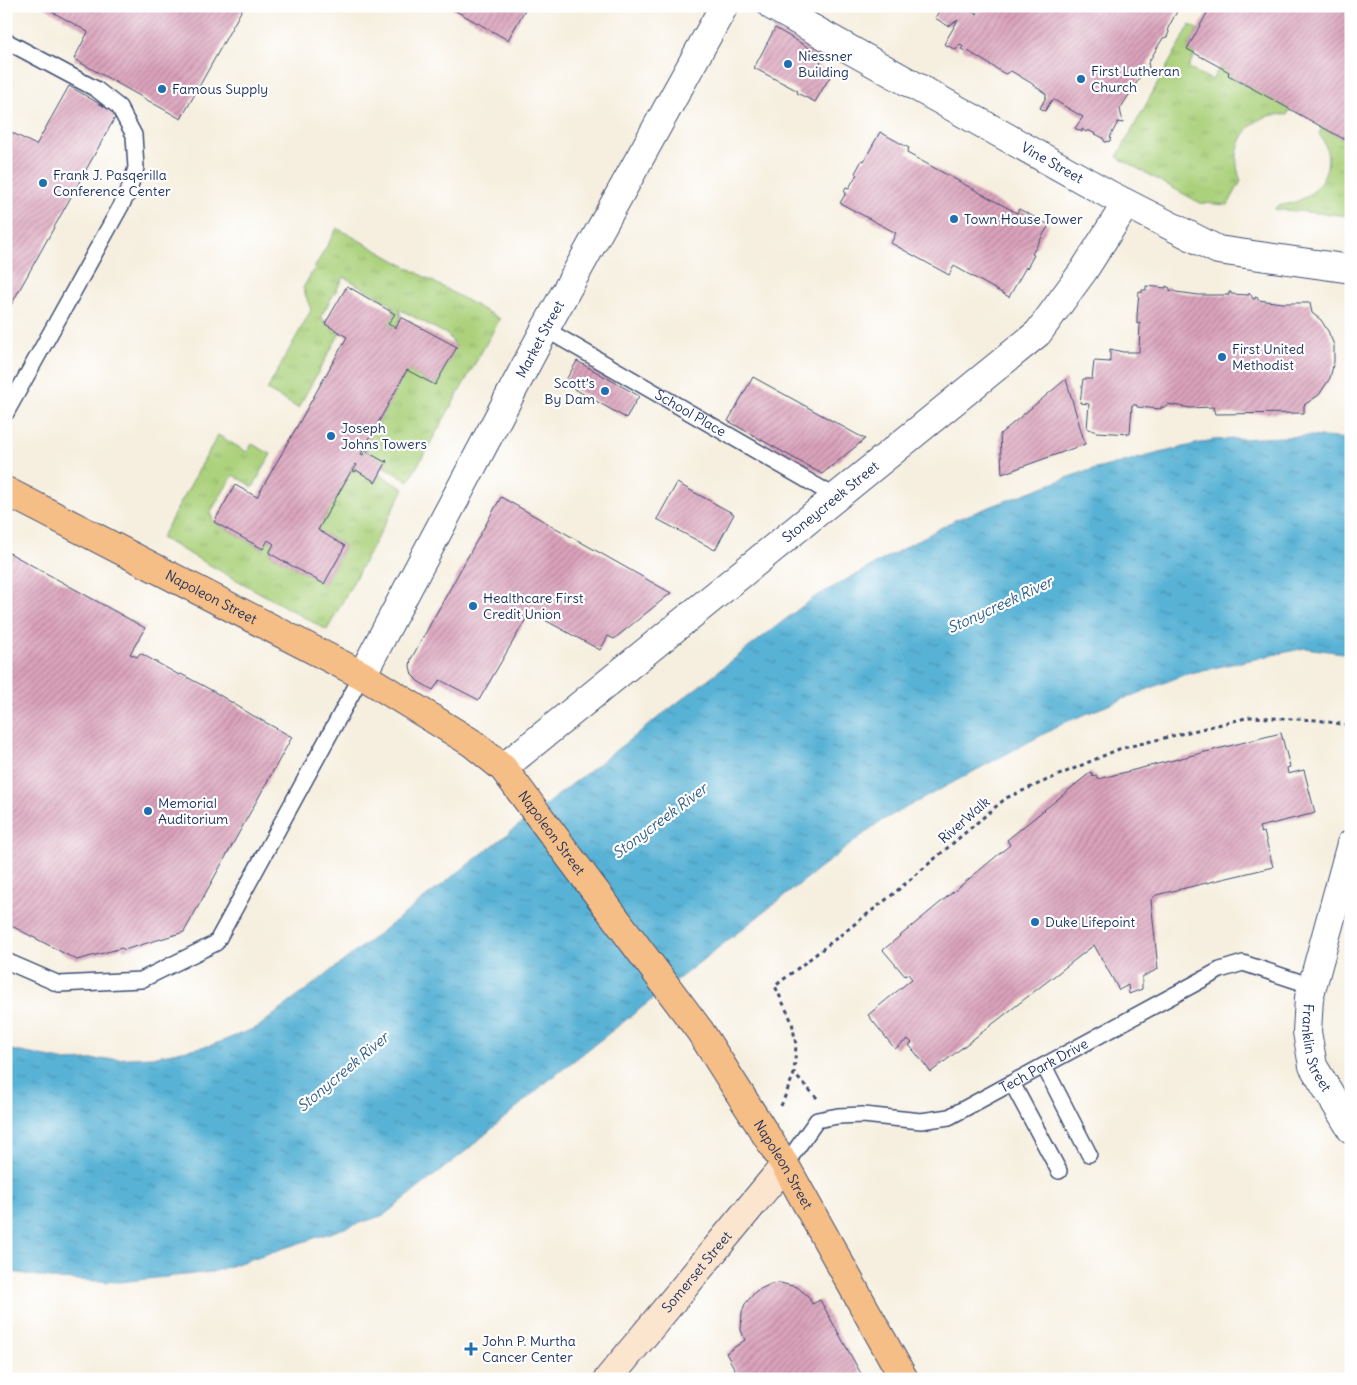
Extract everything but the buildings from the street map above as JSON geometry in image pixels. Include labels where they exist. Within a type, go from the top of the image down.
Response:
[{"type":"main road","name":"Napoleon Street","points":[[6,491],[362,675],[472,743],[502,768],[700,1031],[785,1165],[904,1379]]},
{"type":"main road","name":"Somerset Street","points":[[616,1375],[785,1165]]},
{"type":"street","name":"Market Street","points":[[362,675],[545,329],[724,6]]},
{"type":"street","name":"Vine Street","points":[[772,6],[1126,204],[1218,250],[1351,269]]},
{"type":"street","name":"Stoneycreek Street","points":[[502,768],[1038,333],[1084,270],[1126,204]]},
{"type":"street","name":"Franklin Street","points":[[1351,844],[1309,998],[1307,1032],[1313,1066],[1351,1129]]},
{"type":"lane","points":[[6,42],[96,89],[119,107],[134,135],[136,168],[127,195],[6,413]]},
{"type":"lane","name":"School Place","points":[[545,329],[836,497]]},
{"type":"lane","points":[[6,961],[59,984],[141,980],[216,943],[362,675]]},
{"type":"lane","name":"Tech Park Drive","points":[[785,1165],[817,1120],[838,1116],[863,1115],[921,1121],[949,1117],[1220,970],[1243,963],[1312,986]]},
{"type":"lane","points":[[1044,1066],[1089,1154]]},
{"type":"lane","points":[[1012,1083],[1059,1171]]},
{"type":"path","name":"RiverWalk","points":[[838,1116],[794,1074],[796,1045],[792,1022],[775,986],[892,895],[1006,798],[1119,749],[1250,717],[1318,720],[1351,726]]},
{"type":"green space","points":[[1190,25],[1198,29],[1187,49],[1195,54],[1188,68],[1212,80],[1220,67],[1229,72],[1228,75],[1290,109],[1287,115],[1274,115],[1262,119],[1252,125],[1244,134],[1239,144],[1237,156],[1237,168],[1241,181],[1228,205],[1200,203],[1117,157]]},
{"type":"green space","points":[[1322,127],[1351,143],[1351,216],[1274,209],[1278,205],[1291,203],[1303,198],[1321,182],[1326,171],[1328,159],[1326,146],[1319,134]]},
{"type":"green space","points":[[337,228],[500,319],[409,481],[384,467],[387,461],[385,462],[367,452],[368,449],[366,449],[363,455],[361,454],[407,370],[435,385],[456,347],[448,335],[399,309],[401,317],[396,328],[388,324],[395,314],[391,304],[344,277],[321,316],[326,324],[340,333],[298,408],[267,390],[311,310],[303,288]]},
{"type":"green space","points":[[218,435],[247,452],[252,444],[271,454],[253,487],[233,475],[210,513],[214,522],[262,549],[268,540],[274,544],[269,553],[324,584],[345,546],[318,530],[355,464],[357,465],[354,471],[356,470],[375,483],[380,475],[404,489],[327,630],[161,538]]},
{"type":"water","name":"Stonycreek River","points":[[1310,436],[1351,439],[1351,654],[1305,648],[1186,674],[1066,722],[879,822],[544,1084],[467,1150],[384,1215],[212,1272],[119,1282],[57,1279],[6,1271],[6,1049],[66,1061],[152,1057],[212,1045],[258,1027],[813,598],[955,520],[1080,473],[1212,440]]},
{"type":"place","name":"Niessner Building","points":[[788,64]]},
{"type":"place","name":"First Lutheran Church","points":[[1081,79]]},
{"type":"place","name":"Famous Supply","points":[[162,89]]},
{"type":"place","name":"Frank J. Pasqerilla Conference Center","points":[[43,183]]},
{"type":"place","name":"Town House Tower","points":[[954,219]]},
{"type":"place","name":"First United Methodist","points":[[1222,357]]},
{"type":"place","name":"Scott’s By Dam","points":[[605,391]]},
{"type":"place","name":"Joseph Johns Towers","points":[[331,436]]},
{"type":"place","name":"Healthcare First Credit Union","points":[[473,606]]},
{"type":"place","name":"Memorial Auditorium","points":[[148,811]]},
{"type":"place","name":"Duke Lifepoint","points":[[1035,922]]},
{"type":"place","name":"John P. Murtha Cancer Center","points":[[471,1349]]}]
